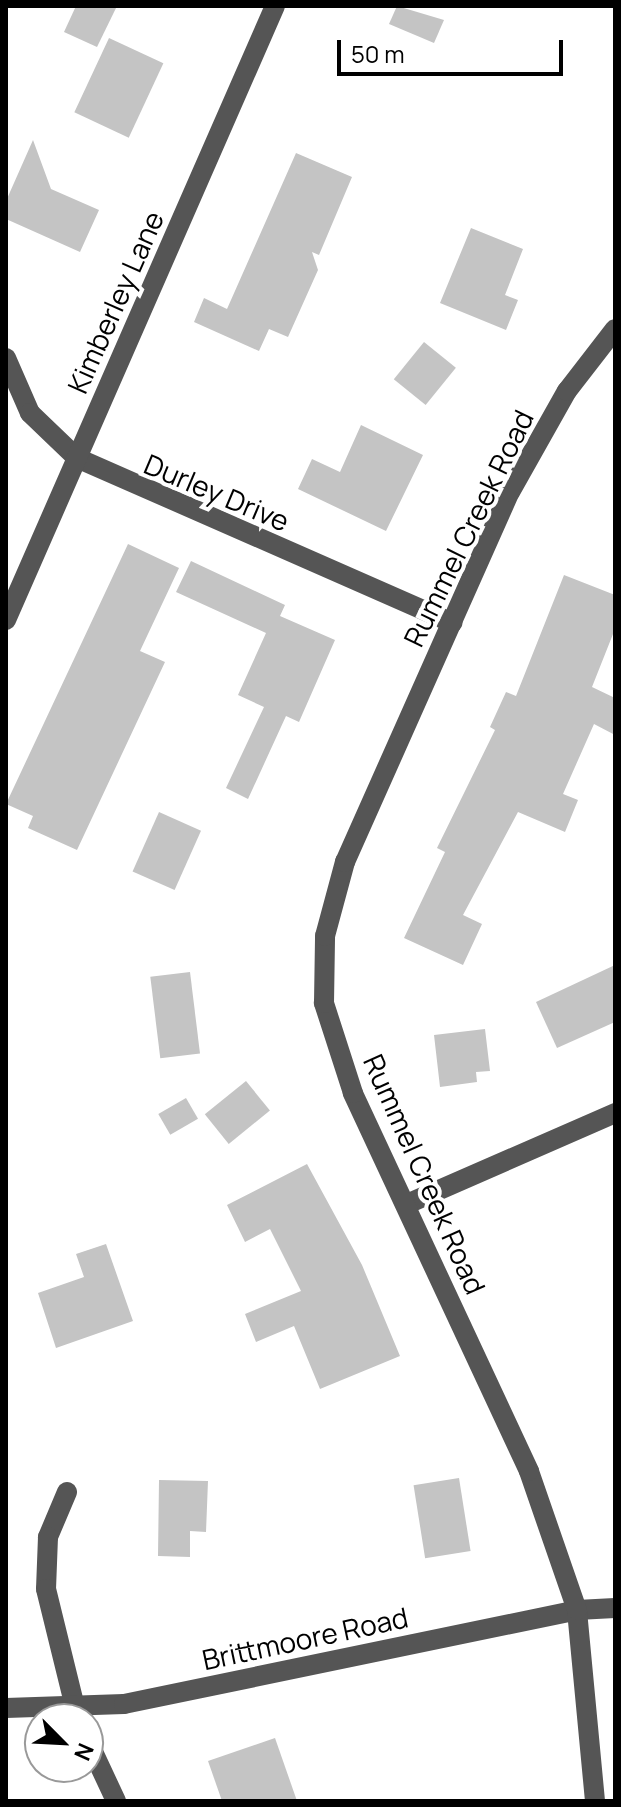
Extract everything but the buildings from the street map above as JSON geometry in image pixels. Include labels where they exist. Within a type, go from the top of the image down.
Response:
[{"type":"street","name":"Kimberley Lane","points":[[6,620],[275,6]]},
{"type":"street","name":"Rummel Creek Road","points":[[595,1801],[577,1610],[529,1471],[353,1093],[324,1003],[325,936],[345,862],[510,492],[567,391],[615,329]]},
{"type":"street","name":"Durley Drive","points":[[6,358],[30,413],[77,458],[452,623]]},
{"type":"street","points":[[407,1204],[615,1113]]},
{"type":"street","points":[[67,1492],[48,1537],[46,1589],[72,1703]]},
{"type":"street","name":"Brittmoore Road","points":[[104,1708],[577,1610],[615,1608]]},
{"type":"street","points":[[104,1775],[116,1801]]}]
